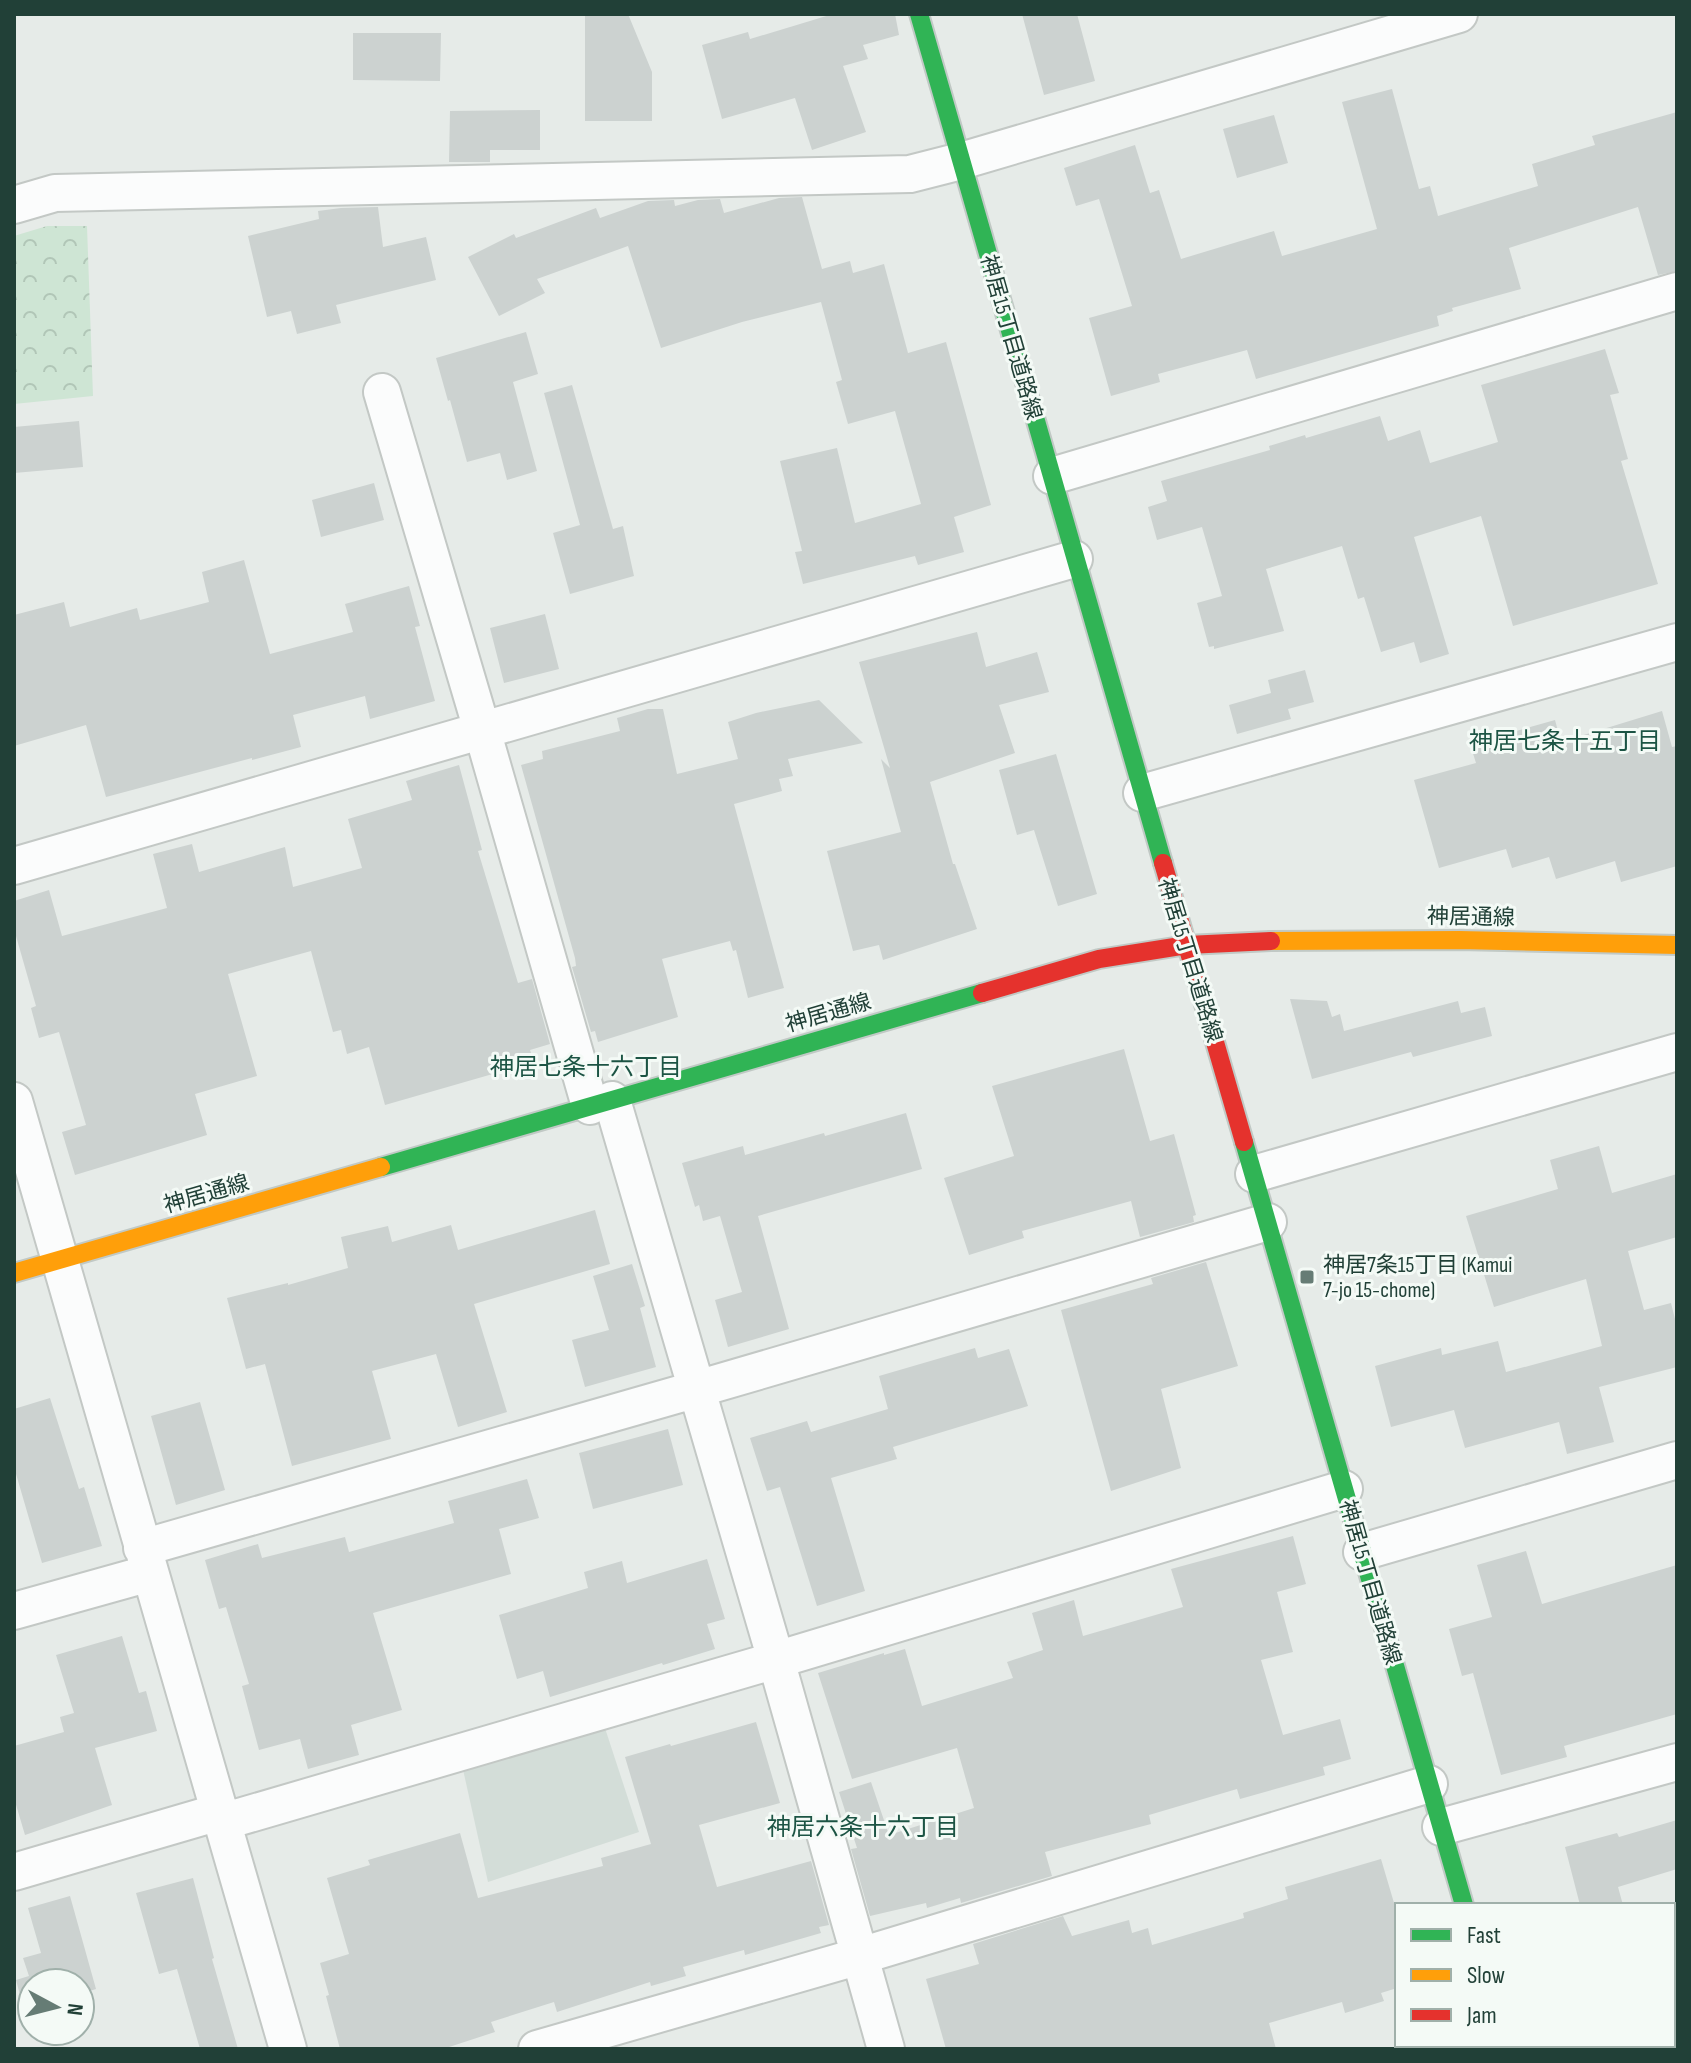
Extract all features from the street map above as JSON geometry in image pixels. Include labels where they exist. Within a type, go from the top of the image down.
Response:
[{"type":"street","name":"神居15丁目道路線","points":[[919,14],[1463,1903]]},
{"type":"street","points":[[14,205],[55,193],[910,174],[1459,14]]},
{"type":"street","points":[[1052,476],[1677,291]]},
{"type":"street","points":[[382,392],[482,730],[601,1103],[697,1389],[886,2049]]},
{"type":"street","points":[[14,866],[1074,559]]},
{"type":"street","points":[[1142,793],[1677,642]]},
{"type":"street","name":"神居通線","points":[[14,1273],[1099,959],[1187,945],[1315,939],[1677,945]]},
{"type":"street","points":[[1254,1174],[1677,1052]]},
{"type":"street","points":[[14,1101],[288,2049]]},
{"type":"street","points":[[14,1611],[146,1560],[697,1389],[1268,1222]]},
{"type":"street","points":[[1362,1552],[1677,1460]]},
{"type":"street","points":[[14,1872],[221,1817],[776,1660],[1344,1489]]},
{"type":"street","points":[[1441,1827],[1677,1762]]},
{"type":"street","points":[[537,2049],[860,1956],[1429,1784]]},
{"type":"shaded area","points":[[603,1722],[639,1832],[488,1882],[462,1765]]},
{"type":"green space","points":[[47,226],[87,226],[93,396],[14,404],[14,236]]},
{"type":"building","points":[[585,14],[628,14],[652,72],[652,121],[585,121]]},
{"type":"building","points":[[833,14],[895,14],[899,35],[863,45],[868,59],[843,66],[866,132],[812,150],[795,98],[722,119],[702,45],[748,32],[750,39]]},
{"type":"building","points":[[1022,14],[1077,14],[1095,81],[1044,95]]},
{"type":"building","points":[[353,33],[441,33],[440,81],[353,80]]},
{"type":"building","points":[[1392,89],[1419,189],[1430,186],[1438,216],[1538,186],[1532,164],[1595,145],[1592,136],[1677,112],[1677,271],[1658,275],[1638,207],[1509,248],[1521,289],[1452,308],[1453,311],[1437,316],[1439,326],[1256,379],[1247,350],[1158,374],[1160,382],[1111,396],[1089,318],[1132,306],[1099,199],[1076,206],[1064,168],[1135,145],[1150,193],[1159,190],[1181,259],[1274,231],[1282,256],[1377,229],[1342,102]]},
{"type":"building","points":[[540,110],[540,150],[490,150],[490,162],[449,162],[450,111]]},
{"type":"building","points":[[1274,115],[1288,163],[1237,178],[1223,129]]},
{"type":"building","points":[[802,197],[822,269],[850,261],[853,273],[884,264],[908,353],[946,342],[991,505],[954,517],[964,552],[918,565],[915,556],[803,584],[795,552],[802,551],[780,461],[837,448],[855,523],[921,504],[895,411],[848,424],[836,382],[842,380],[821,302],[742,322],[661,348],[628,246],[537,279],[545,293],[499,316],[468,257],[514,234],[516,238],[596,208],[600,218],[648,201],[674,200],[675,206],[720,199],[724,213],[779,198]]},
{"type":"building","points":[[378,207],[383,247],[426,237],[436,280],[336,305],[341,323],[297,334],[291,311],[267,317],[248,236],[319,219],[318,211]]},
{"type":"building","points":[[526,332],[538,374],[513,382],[537,471],[507,480],[500,453],[467,462],[436,358]]},
{"type":"building","points":[[1605,349],[1619,393],[1610,395],[1628,459],[1621,461],[1658,584],[1513,626],[1481,516],[1414,537],[1449,654],[1420,663],[1414,642],[1381,652],[1364,597],[1358,599],[1342,546],[1266,569],[1284,631],[1214,649],[1214,646],[1209,647],[1197,603],[1222,596],[1202,527],[1157,540],[1148,507],[1167,501],[1161,481],[1270,450],[1269,446],[1305,435],[1306,438],[1380,416],[1388,441],[1420,430],[1430,463],[1498,442],[1481,385]]},
{"type":"building","points":[[572,385],[613,529],[623,526],[634,576],[570,594],[553,533],[580,525],[544,393]]},
{"type":"building","points":[[79,421],[83,467],[14,473],[14,427]]},
{"type":"building","points":[[374,483],[384,520],[321,537],[312,500]]},
{"type":"building","points":[[244,560],[270,654],[353,632],[345,604],[409,586],[420,626],[415,627],[435,701],[370,719],[365,696],[293,715],[301,747],[106,797],[86,725],[14,746],[14,615],[64,602],[70,627],[137,608],[140,620],[209,602],[202,572]]},
{"type":"building","points":[[545,614],[559,669],[504,683],[490,628]]},
{"type":"building","points":[[977,632],[986,667],[1037,652],[1049,692],[999,705],[1015,753],[930,782],[953,864],[977,929],[883,960],[879,945],[853,951],[827,851],[901,832],[881,759],[890,768],[859,662]]},
{"type":"building","points":[[1305,670],[1314,702],[1288,709],[1291,719],[1237,734],[1229,705],[1271,693],[1268,680]]},
{"type":"building","points":[[819,700],[863,743],[788,759],[793,776],[779,779],[782,791],[734,804],[784,988],[748,998],[736,950],[733,951],[730,941],[662,959],[678,1017],[598,1042],[595,1031],[591,1032],[572,967],[576,966],[575,958],[521,765],[543,759],[542,751],[620,731],[617,718],[648,709],[663,709],[677,774],[738,759],[728,722]]},
{"type":"building","points":[[1662,711],[1672,747],[1677,746],[1677,866],[1621,882],[1615,861],[1556,879],[1549,857],[1512,868],[1506,849],[1439,868],[1414,780],[1476,763],[1470,744],[1555,720],[1561,742]]},
{"type":"building","points":[[1056,754],[1097,894],[1058,906],[1034,830],[1017,835],[999,770]]},
{"type":"building","points":[[459,765],[482,850],[478,851],[518,983],[532,979],[550,1044],[530,1050],[534,1062],[385,1105],[369,1047],[347,1054],[341,1030],[333,1032],[311,951],[228,974],[257,1076],[195,1094],[207,1135],[75,1175],[62,1132],[86,1125],[59,1032],[39,1038],[31,1008],[36,1006],[14,929],[14,901],[49,890],[62,936],[167,908],[153,854],[192,844],[199,872],[285,847],[293,887],[362,868],[348,819],[412,800],[406,781]]},
{"type":"building","points":[[1290,999],[1327,1001],[1332,1017],[1340,1014],[1344,1031],[1458,1001],[1461,1013],[1485,1007],[1492,1036],[1413,1057],[1411,1052],[1312,1079]]},
{"type":"building","points":[[1124,1049],[1150,1141],[1174,1134],[1196,1215],[1193,1216],[1194,1222],[1140,1237],[1131,1201],[1022,1231],[1024,1238],[969,1255],[944,1178],[1014,1156],[992,1086]]},
{"type":"building","points":[[906,1113],[922,1169],[758,1216],[789,1329],[728,1347],[715,1300],[742,1292],[720,1216],[703,1221],[699,1205],[695,1207],[682,1163],[743,1146],[745,1155]]},
{"type":"building","points":[[1599,1146],[1612,1193],[1677,1174],[1677,1237],[1628,1251],[1644,1310],[1671,1303],[1677,1327],[1677,1367],[1599,1387],[1614,1442],[1567,1454],[1559,1422],[1465,1448],[1454,1410],[1391,1427],[1375,1366],[1441,1348],[1442,1355],[1498,1341],[1506,1372],[1602,1346],[1586,1279],[1494,1307],[1466,1216],[1558,1189],[1550,1160]]},
{"type":"building","points":[[595,1210],[610,1264],[474,1304],[507,1412],[458,1427],[436,1354],[372,1371],[391,1439],[292,1466],[265,1364],[246,1369],[227,1298],[348,1268],[341,1237],[388,1226],[392,1242],[451,1225],[458,1250]]},
{"type":"building","points":[[1206,1262],[1238,1366],[1161,1389],[1181,1468],[1111,1491],[1061,1310],[1153,1284],[1151,1278]]},
{"type":"building","points":[[632,1264],[645,1306],[640,1308],[656,1367],[585,1387],[572,1340],[609,1330],[593,1276]]},
{"type":"building","points":[[975,1348],[978,1358],[1009,1349],[1028,1406],[893,1447],[897,1459],[831,1478],[865,1591],[817,1606],[780,1487],[767,1491],[750,1438],[807,1421],[811,1432],[888,1409],[879,1376]]},
{"type":"building","points":[[50,1398],[79,1489],[84,1487],[102,1546],[42,1563],[14,1467],[14,1409]]},
{"type":"building","points":[[200,1402],[225,1490],[176,1505],[151,1416]]},
{"type":"building","points":[[668,1429],[683,1485],[593,1509],[579,1453]]},
{"type":"building","points":[[527,1479],[539,1518],[499,1529],[511,1574],[373,1613],[402,1710],[351,1725],[359,1755],[308,1769],[300,1739],[259,1750],[242,1686],[249,1684],[226,1607],[219,1609],[205,1560],[258,1544],[262,1558],[345,1537],[349,1552],[454,1523],[448,1501]]},
{"type":"building","points":[[1293,1536],[1306,1584],[1277,1592],[1293,1652],[1261,1660],[1283,1735],[1340,1719],[1351,1759],[1323,1767],[1325,1775],[1240,1799],[1237,1789],[1149,1815],[1151,1824],[1045,1852],[1052,1876],[961,1903],[960,1898],[927,1908],[926,1903],[870,1916],[851,1849],[857,1848],[839,1792],[871,1782],[889,1835],[974,1808],[957,1748],[852,1779],[818,1673],[905,1649],[922,1706],[1013,1678],[1007,1662],[1043,1650],[1032,1613],[1074,1600],[1083,1636],[1183,1607],[1171,1569]]},
{"type":"building","points":[[1526,1551],[1542,1604],[1677,1565],[1677,1714],[1564,1746],[1567,1757],[1501,1775],[1473,1673],[1462,1676],[1449,1629],[1492,1617],[1477,1565]]},
{"type":"building","points":[[707,1559],[725,1619],[707,1624],[715,1649],[550,1697],[543,1671],[517,1679],[499,1615],[588,1588],[584,1572],[622,1561],[627,1583]]},
{"type":"building","points":[[122,1636],[139,1693],[146,1691],[157,1731],[95,1748],[112,1805],[25,1835],[14,1798],[14,1746],[64,1732],[60,1717],[74,1713],[56,1655]]},
{"type":"building","points":[[756,1722],[780,1803],[699,1825],[717,1887],[811,1861],[829,1925],[819,1927],[821,1933],[745,1955],[744,1950],[683,1967],[686,1976],[651,1986],[650,1982],[557,2012],[554,2002],[491,2022],[495,2032],[443,2049],[340,2049],[320,1963],[349,1954],[327,1878],[370,1865],[368,1860],[460,1833],[478,1898],[603,1866],[601,1858],[651,1844],[625,1757]]},
{"type":"building","points":[[1677,1820],[1677,1869],[1618,1887],[1622,1903],[1579,1903],[1565,1847],[1617,1833],[1619,1837]]},
{"type":"building","points":[[1381,1859],[1395,1906],[1395,1989],[1381,1993],[1384,2001],[1345,2013],[1342,2002],[1269,2023],[1276,2049],[946,2049],[926,1979],[979,1964],[973,1944],[1063,1916],[1072,1936],[1129,1920],[1132,1933],[1148,1928],[1152,1945],[1244,1918],[1243,1913],[1288,1899],[1285,1887]]},
{"type":"building","points":[[193,1878],[238,2049],[200,2049],[177,1969],[159,1974],[136,1893]]},
{"type":"building","points":[[70,1896],[90,1967],[26,1967],[23,1958],[41,1953],[28,1908]]},
{"type":"traffic: fast","points":[[919,14],[1163,863]]},
{"type":"traffic: fast","points":[[381,1167],[982,993]]},
{"type":"traffic: fast","points":[[1244,1142],[1463,1903]]},
{"type":"traffic: slow","points":[[1271,941],[1459,940],[1677,945]]},
{"type":"traffic: slow","points":[[14,1273],[381,1167]]},
{"type":"traffic: jam","points":[[1163,863],[1244,1142]]},
{"type":"traffic: jam","points":[[982,993],[1099,959],[1187,945],[1271,941]]},
{"type":"place","name":"神居7条15丁目 (Kamui 7-jo 15-chome)","points":[[1307,1277]]},
{"type":"district","name":"神居七条十五丁目","points":[[1565,741]]},
{"type":"district","name":"神居七条十六丁目","points":[[586,1067]]},
{"type":"district","name":"神居六条十六丁目","points":[[863,1827]]}]
